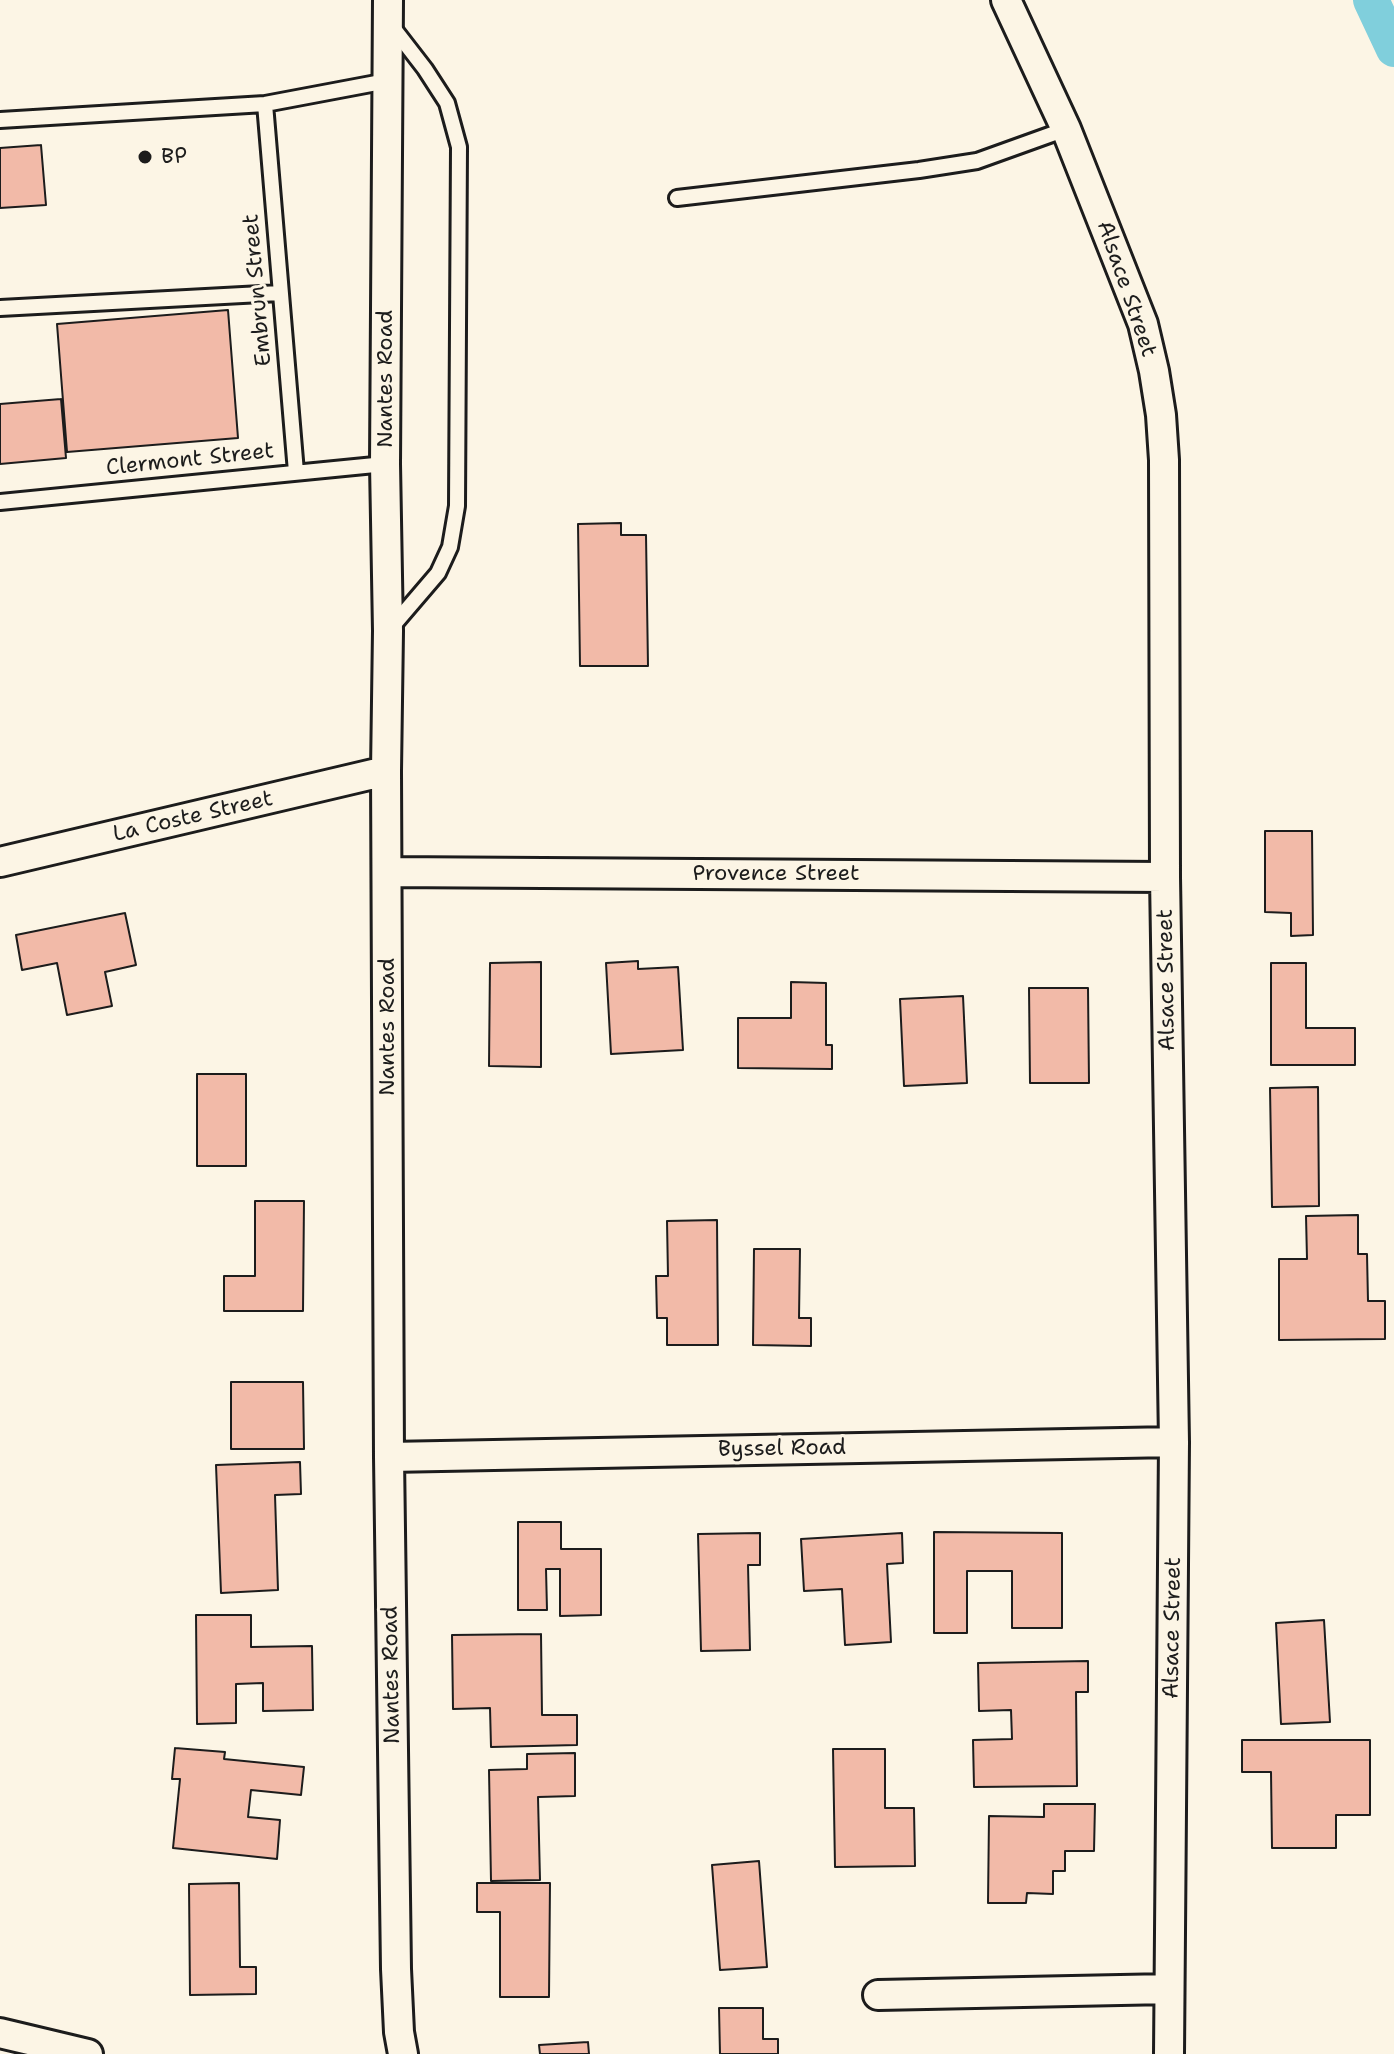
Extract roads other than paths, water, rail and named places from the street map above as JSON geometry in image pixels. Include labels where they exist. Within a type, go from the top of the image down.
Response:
[{"type":"street","name":"Alsace Street","points":[[1006,0],[1066,129],[1143,324],[1161,415],[1164,460],[1165,877],[1174,1442],[1169,2054]]},
{"type":"street","name":"Nantes Road","points":[[388,10],[385,464],[389,1457],[396,1969],[403,2054]]},
{"type":"street","name":"La Coste Street","points":[[0,862],[386,771]]},
{"type":"street","name":"Provence Street","points":[[388,872],[1165,877]]},
{"type":"street","name":"Byssel Road","points":[[389,1457],[1174,1442]]},
{"type":"street","points":[[878,1995],[1169,1989]]},
{"type":"street","points":[[0,2033],[88,2054]]},
{"type":"lane","points":[[388,10],[447,103],[459,147],[457,506],[450,547],[438,573],[388,631]]},
{"type":"lane","points":[[0,120],[265,104],[387,81]]},
{"type":"lane","name":"Embrun Street","points":[[265,104],[296,472]]},
{"type":"lane","points":[[677,198],[977,161],[1066,129]]},
{"type":"lane","points":[[0,308],[280,293]]},
{"type":"lane","name":"Clermont Street","points":[[0,502],[385,464]]},
{"type":"waterway","points":[[1371,0],[1394,49]]},
{"type":"place","name":"BP","points":[[145,157]]}]
